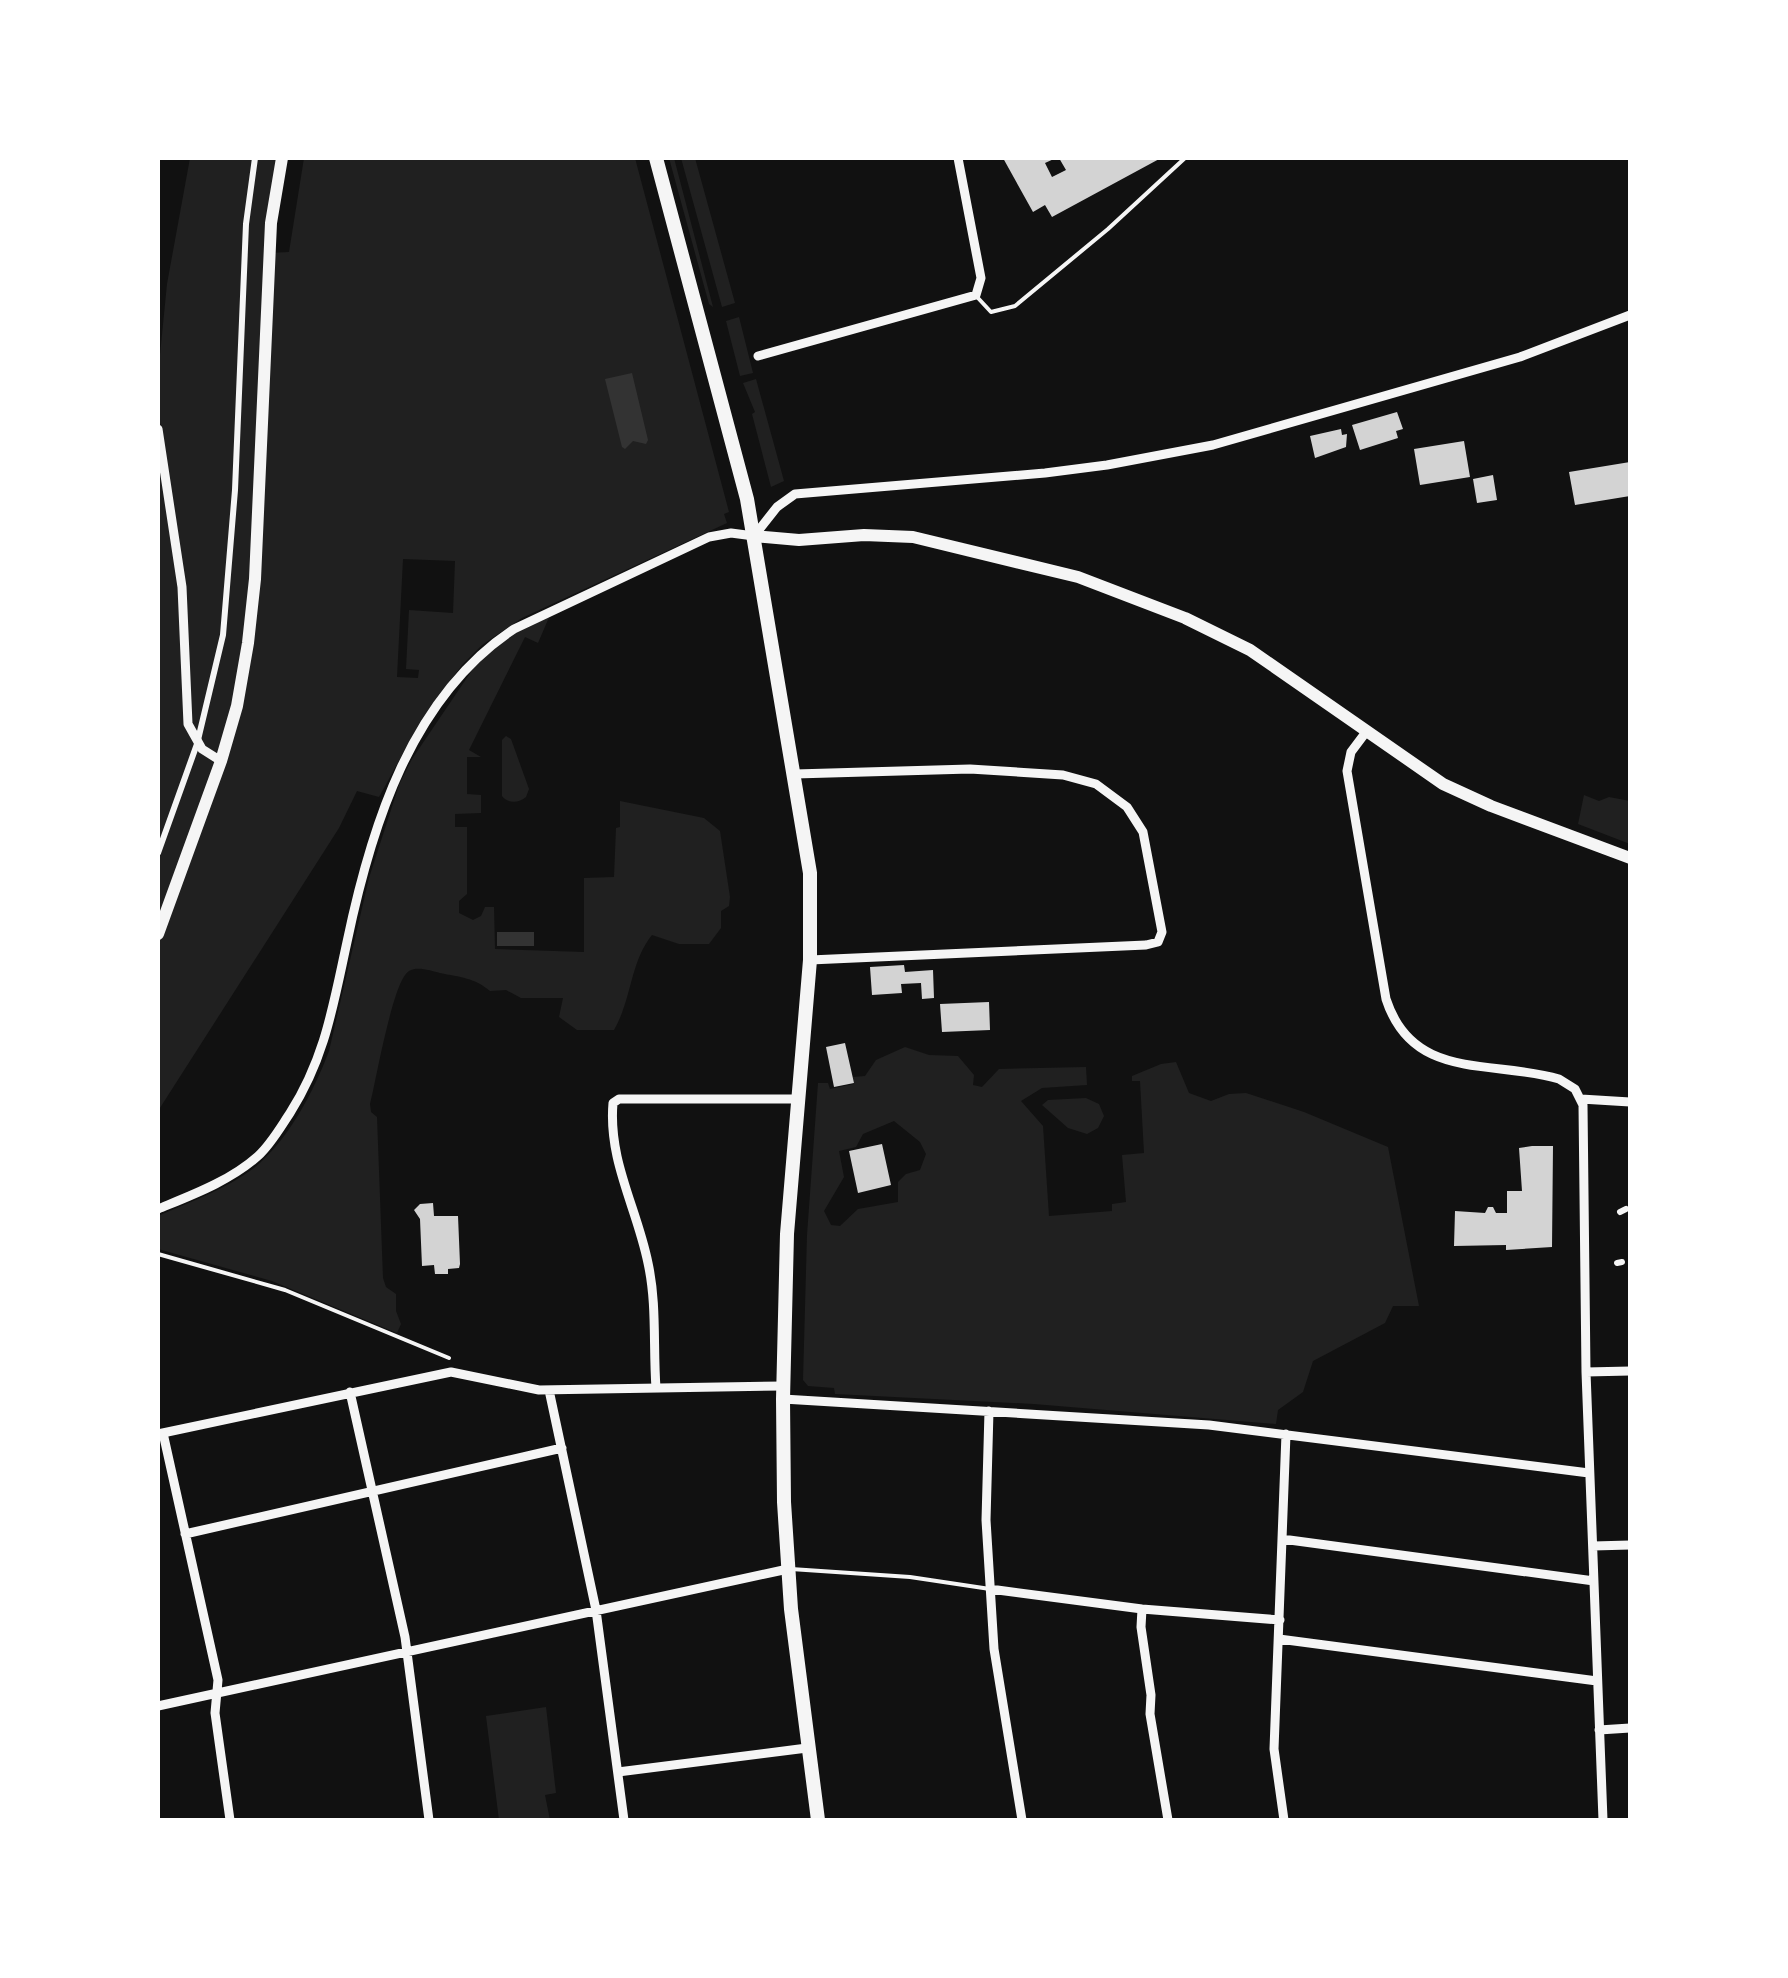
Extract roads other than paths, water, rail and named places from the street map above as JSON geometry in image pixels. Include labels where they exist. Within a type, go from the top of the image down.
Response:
[{"type":"main road","points":[[158,934],[221,762],[237,706],[255,579],[271,224],[282,158]]},
{"type":"main road","points":[[656,158],[748,499],[810,873],[810,960],[787,1234],[783,1392],[788,1569],[818,1820]]},
{"type":"main road","points":[[754,536],[799,540],[864,535],[913,537],[1078,577],[1185,618],[1250,650],[1422,772],[1465,795],[1630,858]]},
{"type":"street","points":[[158,853],[197,744],[223,636],[235,490],[246,224],[255,158]]},
{"type":"street","points":[[758,356],[976,295],[981,278],[958,158]]},
{"type":"street","points":[[158,1208],[200,1192],[256,1158],[274,1138],[311,1079],[323,1049],[362,876],[392,784],[427,723],[466,669],[514,629],[709,537],[754,536],[777,507],[795,494],[1044,472],[1242,439],[1520,356],[1630,315]]},
{"type":"street","points":[[158,430],[182,587],[188,724],[197,744],[221,762]]},
{"type":"street","points":[[1366,732],[1351,752],[1347,771],[1386,999],[1399,1030],[1427,1054],[1556,1078],[1572,1086],[1581,1099],[1586,1372],[1603,1820]]},
{"type":"street","points":[[796,774],[970,769],[1063,775],[1096,784],[1127,807],[1143,832],[1161,928],[1160,939],[1146,945],[810,960]]},
{"type":"street","points":[[656,1388],[652,1284],[618,1167],[612,1103],[619,1099],[796,1099]]},
{"type":"street","points":[[1581,1099],[1630,1102]]},
{"type":"street","points":[[1586,1372],[1630,1371]]},
{"type":"street","points":[[230,1820],[216,1713],[218,1680],[160,1434],[456,1372],[534,1390],[783,1392],[989,1411],[1209,1425],[1590,1473]]},
{"type":"street","points":[[550,1390],[596,1610],[624,1820]]},
{"type":"street","points":[[350,1392],[407,1651],[429,1820]]},
{"type":"street","points":[[989,1411],[986,1520],[994,1649],[1022,1820]]},
{"type":"street","points":[[1284,1820],[1274,1749],[1286,1434]]},
{"type":"street","points":[[185,1534],[562,1448]]},
{"type":"street","points":[[1282,1539],[1594,1582]]},
{"type":"street","points":[[1592,1546],[1630,1545]]},
{"type":"street","points":[[158,1706],[788,1569]]},
{"type":"street","points":[[990,1589],[1142,1609],[1280,1620]]},
{"type":"street","points":[[1142,1609],[1140,1627],[1150,1714],[1168,1820]]},
{"type":"street","points":[[1278,1638],[1596,1681]]},
{"type":"street","points":[[1599,1730],[1630,1728]]},
{"type":"street","points":[[618,1772],[807,1748]]},
{"type":"lane","points":[[976,295],[990,312],[1016,306],[1186,158]]},
{"type":"lane","points":[[788,1569],[910,1577],[990,1589]]}]
